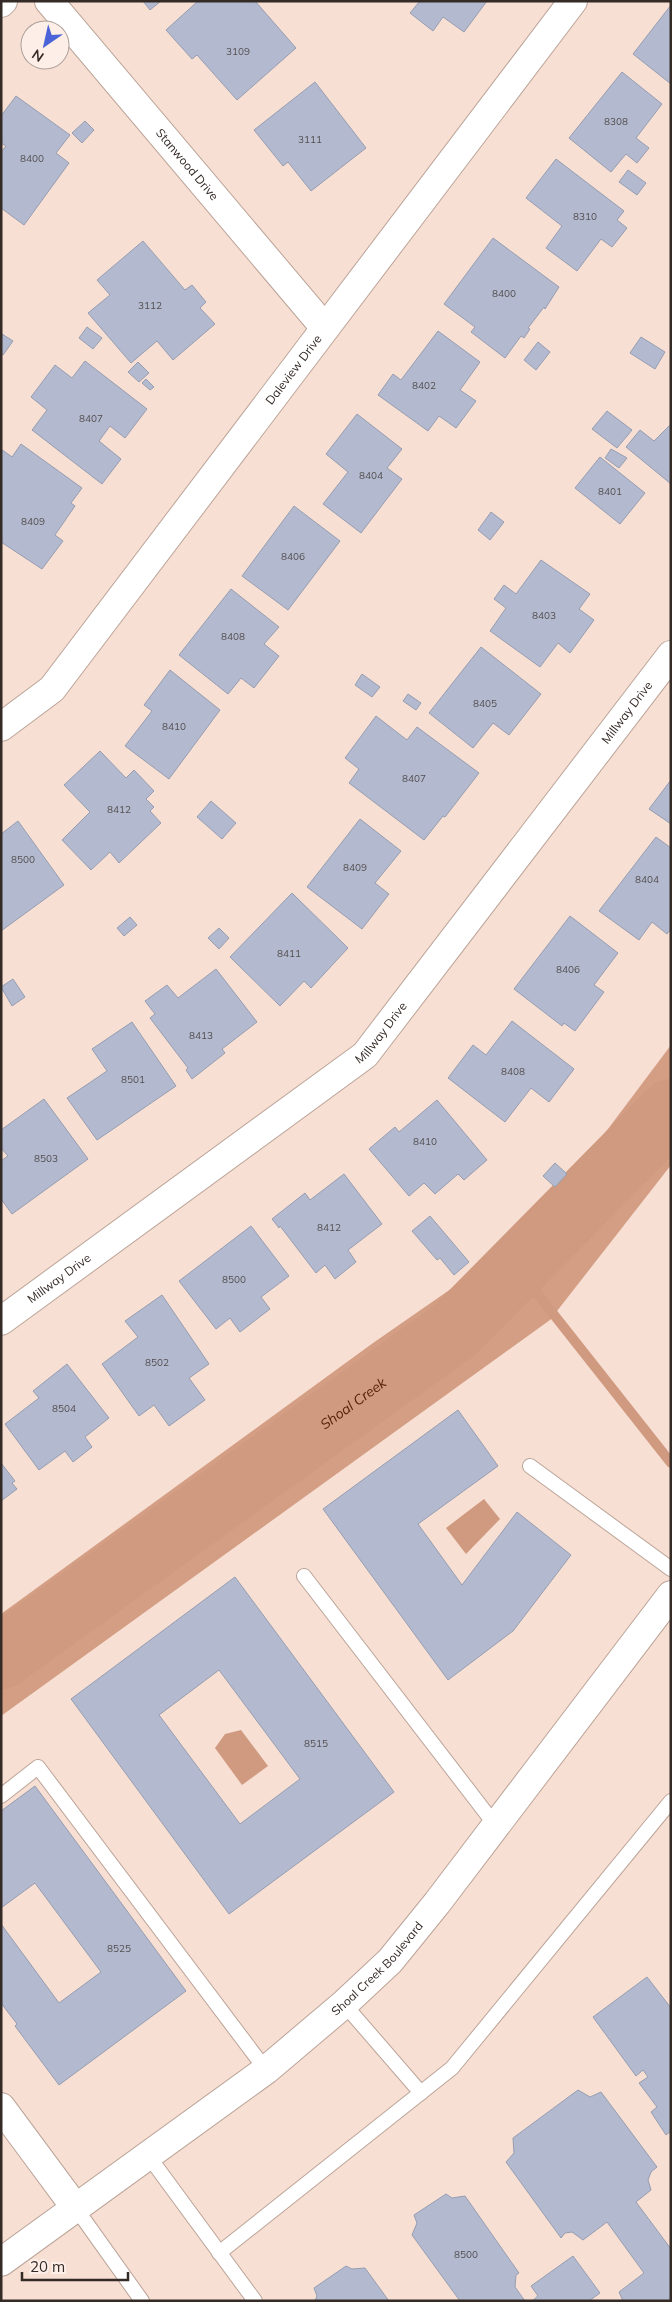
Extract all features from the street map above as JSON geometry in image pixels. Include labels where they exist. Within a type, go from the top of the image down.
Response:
[{"type":"street","name":"Stanwood Drive","points":[[49,1],[325,328]]},
{"type":"street","name":"Daleview Drive","points":[[1,727],[52,689],[573,1]]},
{"type":"street","name":"Millway Drive","points":[[1,1321],[365,1055],[671,655]]},
{"type":"street","name":"Shoal Creek Boulevard","points":[[1,2262],[147,2154],[266,2070],[344,2004],[390,1961],[438,1903],[671,1595]]},
{"type":"street","points":[[1,2106],[75,2207]]},
{"type":"lane","points":[[530,1466],[671,1569]]},
{"type":"lane","points":[[304,1576],[496,1826]]},
{"type":"lane","points":[[1,1796],[38,1767],[266,2070]]},
{"type":"lane","points":[[219,2253],[452,2068],[671,1800]]},
{"type":"lane","points":[[344,2004],[421,2093]]},
{"type":"lane","points":[[147,2154],[255,2301]]},
{"type":"lane","points":[[75,2207],[142,2301]]},
{"type":"shaded area","points":[[671,1045],[671,1165],[550,1320],[1,1716],[1,1614],[373,1343],[471,1275],[599,1141]]},
{"type":"shaded area","points":[[484,1499],[500,1519],[466,1554],[446,1528]]},
{"type":"shaded area","points":[[241,1730],[268,1766],[242,1785],[215,1748],[225,1734]]},
{"type":"building","points":[[143,1],[161,1],[150,10]]},
{"type":"building","points":[[198,1],[255,1],[296,48],[237,100],[197,55],[192,59],[166,30]]},
{"type":"building","points":[[420,1],[487,1],[464,32],[443,17],[433,31],[410,13]]},
{"type":"building","points":[[671,5],[671,84],[633,54]]},
{"type":"building","points":[[622,72],[662,104],[636,138],[649,148],[637,163],[626,154],[611,172],[569,138]]},
{"type":"building","points":[[315,82],[366,148],[311,191],[288,162],[283,166],[254,130]]},
{"type":"building","points":[[16,96],[70,135],[56,153],[69,163],[24,225],[1,208],[1,152],[6,146],[1,143],[1,116]]},
{"type":"building","points":[[85,121],[94,130],[82,143],[72,133]]},
{"type":"building","points":[[556,159],[624,211],[617,220],[627,228],[612,247],[601,239],[577,271],[546,248],[562,226],[526,198]]},
{"type":"building","points":[[628,170],[646,183],[637,195],[619,182]]},
{"type":"building","points":[[493,238],[559,287],[545,309],[544,307],[528,328],[530,329],[524,338],[521,336],[505,358],[471,332],[475,327],[444,304]]},
{"type":"building","points":[[143,241],[185,290],[192,285],[206,302],[200,308],[215,324],[173,360],[157,341],[131,363],[88,313],[110,295],[97,280]]},
{"type":"building","points":[[87,327],[102,338],[93,349],[79,338]]},
{"type":"building","points":[[438,331],[480,362],[460,390],[476,401],[456,428],[439,416],[428,431],[378,395],[393,374],[401,380]]},
{"type":"building","points":[[2,334],[13,341],[3,355],[1,354]]},
{"type":"building","points":[[641,337],[665,352],[655,369],[630,353]]},
{"type":"building","points":[[538,342],[550,352],[536,370],[524,360]]},
{"type":"building","points":[[85,361],[147,409],[125,438],[110,426],[99,441],[121,459],[102,484],[32,430],[47,410],[31,397],[55,365],[72,378]]},
{"type":"building","points":[[138,362],[149,373],[139,382],[128,372]]},
{"type":"building","points":[[146,379],[154,387],[150,390],[142,383]]},
{"type":"building","points":[[607,411],[632,430],[617,448],[592,429]]},
{"type":"building","points":[[357,414],[402,449],[387,468],[402,479],[361,533],[323,504],[348,472],[326,454]]},
{"type":"building","points":[[671,424],[671,484],[626,447],[640,430],[654,441]]},
{"type":"building","points":[[21,444],[82,488],[71,503],[75,506],[55,535],[63,541],[42,569],[1,542],[1,449],[12,457]]},
{"type":"building","points":[[611,449],[627,458],[619,468],[605,458]]},
{"type":"building","points":[[600,457],[645,493],[620,524],[575,488]]},
{"type":"building","points":[[294,506],[340,541],[288,610],[242,576]]},
{"type":"building","points":[[491,512],[504,522],[490,540],[478,530]]},
{"type":"building","points":[[541,560],[590,594],[579,609],[594,620],[570,653],[558,643],[540,667],[490,631],[506,608],[494,599],[504,585],[516,594]]},
{"type":"building","points":[[231,589],[279,627],[264,644],[279,656],[254,688],[241,678],[228,694],[179,655]]},
{"type":"building","points":[[481,647],[541,694],[509,735],[493,723],[473,748],[429,713]]},
{"type":"building","points":[[170,670],[220,710],[169,779],[125,746],[152,711],[144,705]]},
{"type":"building","points":[[362,674],[380,687],[372,697],[355,685]]},
{"type":"building","points":[[408,694],[421,703],[416,710],[403,701]]},
{"type":"building","points":[[376,716],[407,740],[417,727],[479,773],[445,817],[443,816],[424,840],[349,783],[359,769],[345,758]]},
{"type":"building","points":[[100,751],[126,778],[134,770],[154,791],[146,799],[154,807],[150,811],[161,823],[119,863],[110,852],[91,870],[62,840],[90,812],[64,785]]},
{"type":"building","points":[[671,780],[671,824],[649,809]]},
{"type":"building","points":[[211,801],[236,823],[222,839],[197,817]]},
{"type":"building","points":[[360,819],[401,851],[375,883],[389,894],[362,929],[307,887]]},
{"type":"building","points":[[18,821],[64,885],[1,931],[1,834]]},
{"type":"building","points":[[656,837],[671,848],[671,929],[667,934],[652,922],[639,940],[599,911]]},
{"type":"building","points":[[292,893],[348,948],[311,988],[304,981],[280,1006],[230,957]]},
{"type":"building","points":[[570,916],[618,953],[594,985],[604,992],[575,1031],[564,1023],[562,1026],[514,989]]},
{"type":"building","points":[[130,917],[137,925],[124,936],[117,928]]},
{"type":"building","points":[[219,928],[229,938],[219,949],[208,938]]},
{"type":"building","points":[[216,969],[257,1022],[222,1049],[225,1053],[192,1079],[186,1070],[188,1068],[150,1018],[155,1014],[145,1001],[167,985],[178,998]]},
{"type":"building","points":[[13,979],[25,997],[12,1006],[1,987]]},
{"type":"building","points":[[512,1021],[574,1069],[549,1102],[531,1088],[505,1122],[448,1078],[473,1045],[486,1055]]},
{"type":"building","points":[[132,1022],[176,1086],[97,1140],[67,1098],[107,1071],[92,1049]]},
{"type":"building","points":[[44,1099],[88,1159],[12,1214],[1,1199],[1,1161],[8,1156],[1,1148],[1,1130]]},
{"type":"building","points":[[437,1100],[487,1160],[464,1180],[458,1174],[435,1194],[424,1183],[409,1196],[369,1149],[395,1127],[399,1132]]},
{"type":"building","points":[[555,1163],[567,1174],[555,1187],[543,1176]]},
{"type":"building","points":[[344,1174],[382,1224],[348,1250],[356,1262],[335,1279],[325,1265],[316,1273],[280,1226],[279,1228],[272,1219],[305,1193],[310,1200]]},
{"type":"building","points":[[430,1216],[469,1262],[454,1275],[440,1258],[437,1260],[412,1231]]},
{"type":"building","points":[[251,1226],[289,1276],[261,1297],[270,1309],[240,1332],[230,1318],[216,1329],[179,1281]]},
{"type":"building","points":[[162,1295],[209,1364],[189,1378],[205,1400],[169,1426],[154,1405],[139,1416],[102,1364],[138,1337],[125,1321]]},
{"type":"building","points":[[67,1364],[109,1418],[85,1437],[92,1447],[73,1462],[65,1451],[39,1470],[5,1424],[39,1398],[33,1391]]},
{"type":"building","points":[[458,1410],[498,1466],[418,1524],[462,1585],[517,1512],[571,1555],[513,1631],[448,1680],[323,1509]]},
{"type":"building","points":[[1,1463],[15,1481],[12,1483],[17,1489],[1,1501]]},
{"type":"building","points":[[235,1577],[394,1792],[229,1914],[71,1699]],"holes":[[[219,1670],[300,1779],[240,1824],[159,1715]]]},
{"type":"building","points":[[35,1786],[186,1991],[59,2085],[15,2026],[17,2024],[1,2003],[1,1924],[59,2003],[101,1972],[35,1883],[1,1908],[1,1811]]},
{"type":"building","points":[[647,1977],[671,2008],[671,2131],[666,2135],[651,2112],[657,2107],[639,2083],[648,2077],[643,2070],[636,2076],[593,2017]]},
{"type":"building","points":[[578,2090],[590,2097],[601,2092],[657,2167],[651,2172],[648,2180],[651,2190],[636,2202],[671,2249],[671,2301],[623,2301],[619,2292],[644,2273],[607,2222],[583,2240],[572,2232],[565,2233],[561,2238],[506,2162],[514,2153],[513,2138]]},
{"type":"building","points":[[446,2194],[452,2198],[465,2196],[519,2273],[516,2275],[515,2287],[525,2301],[460,2301],[412,2235],[417,2223],[414,2215]]},
{"type":"building","points":[[573,2256],[600,2293],[589,2301],[532,2301],[538,2296],[531,2286]]},
{"type":"building","points":[[346,2266],[352,2269],[365,2268],[389,2301],[315,2301],[317,2296],[314,2288]]},
{"type":"waterway","name":"Shoal Creek","points":[[1,1657],[455,1330],[671,1111]]},
{"type":"waterway","points":[[517,1268],[671,1463]]}]
